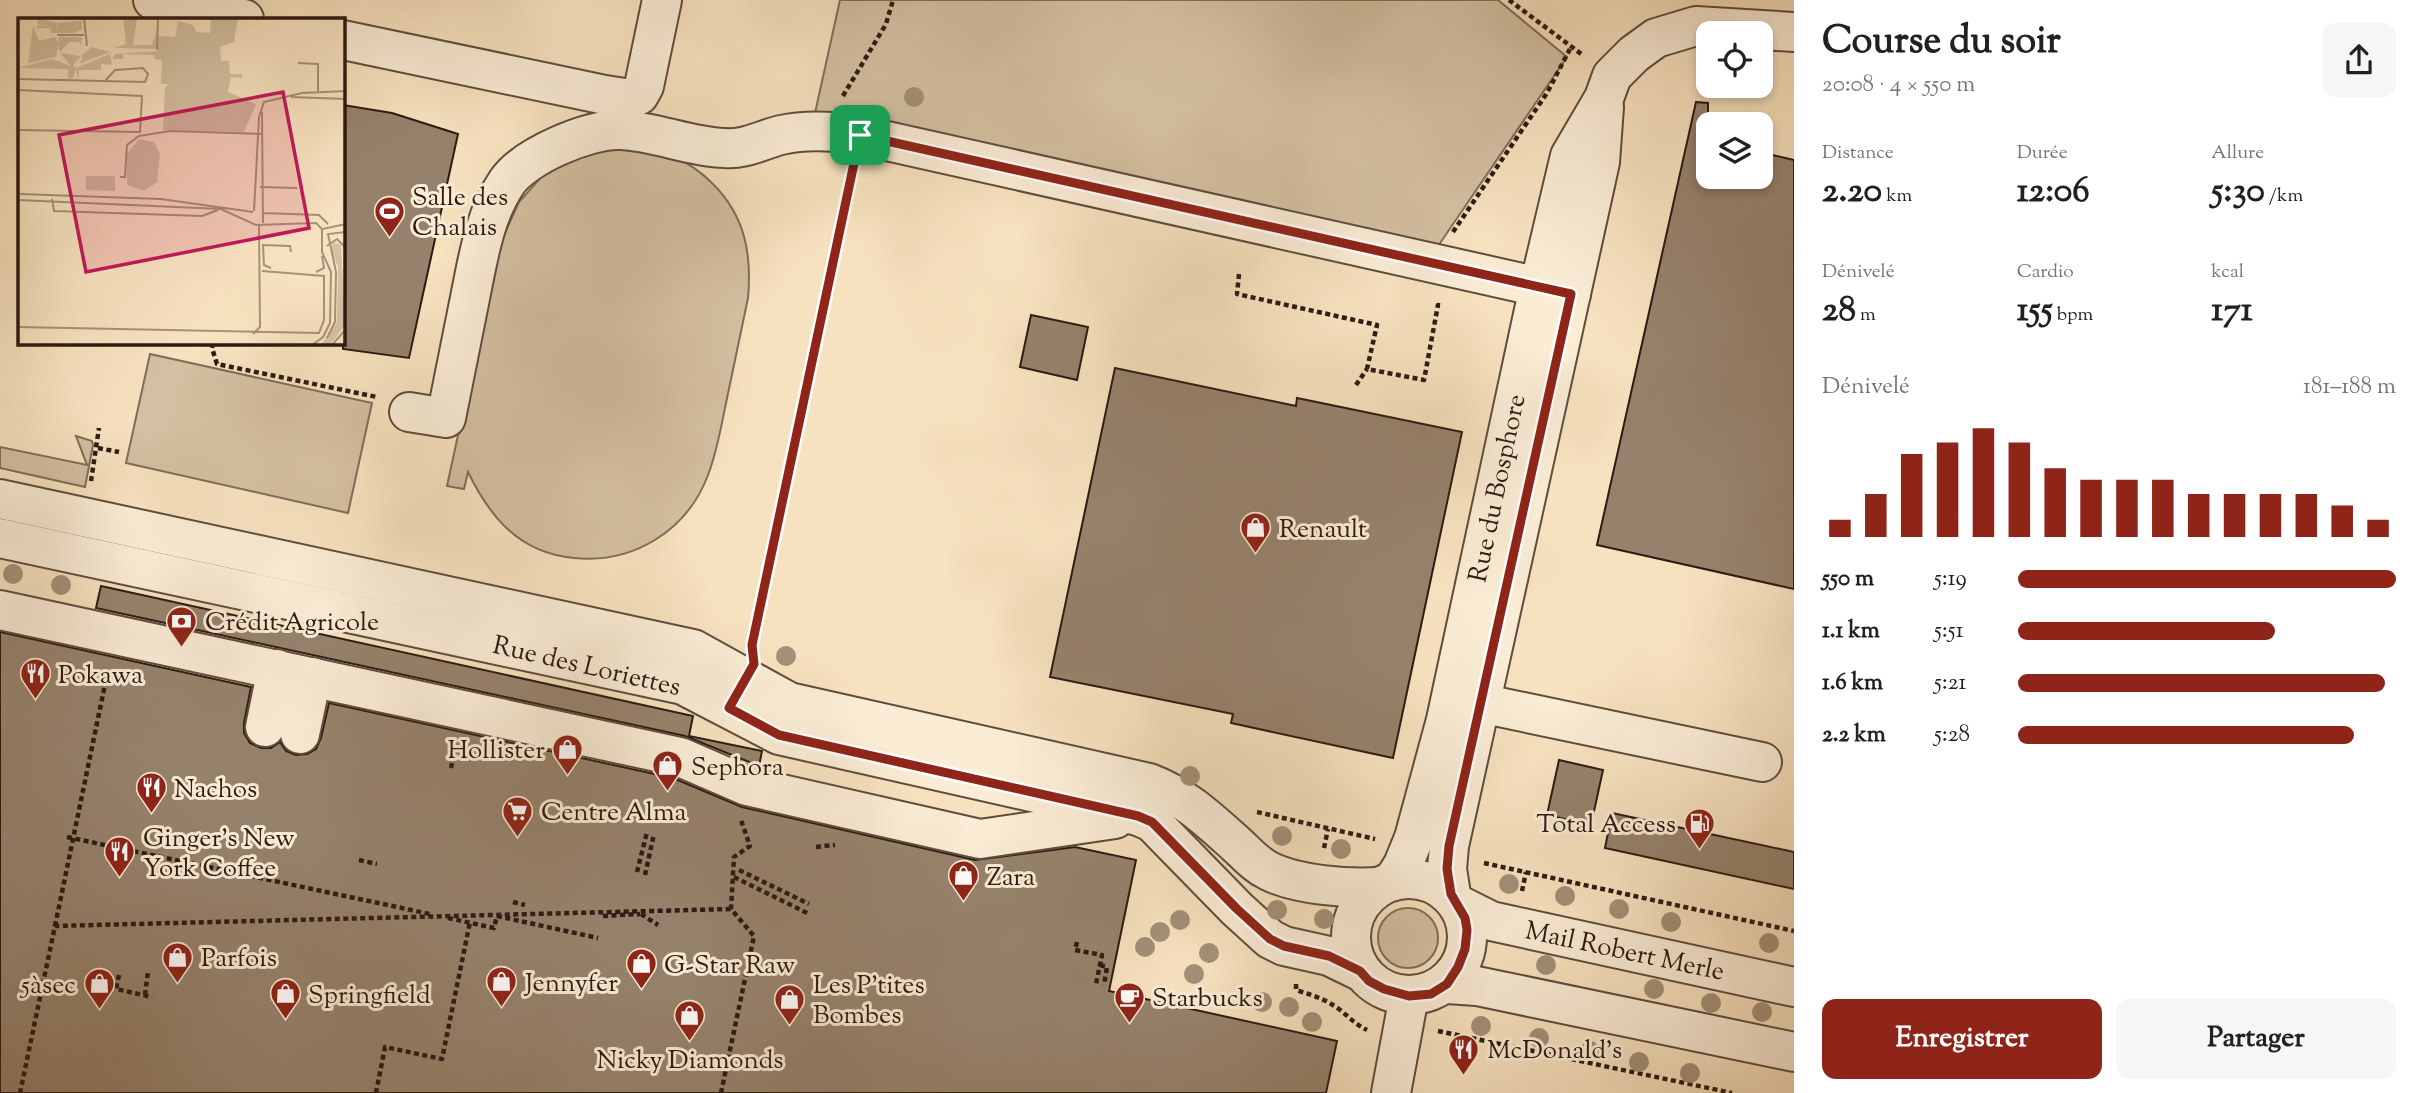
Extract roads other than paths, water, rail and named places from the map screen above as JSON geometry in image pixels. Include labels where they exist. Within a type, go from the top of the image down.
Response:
[{"type":"street","points":[[153,0],[239,18]]},
{"type":"street","points":[[345,40],[631,99],[639,95],[643,86],[662,0]]},
{"type":"street","points":[[1699,13],[1788,34]]},
{"type":"street","name":"Rue du Bosphore","points":[[1455,900],[1447,869],[1466,699],[1555,291],[1600,162],[1608,87],[1634,54],[1699,13]]},
{"type":"street","points":[[409,412],[446,418],[481,242],[495,202],[508,180],[555,146],[584,135],[618,129],[730,149],[752,146],[780,135],[813,132],[849,134],[1555,291]]},
{"type":"street","name":"Rue des Loriettes","points":[[0,499],[84,504],[693,649],[789,702],[1149,783],[1185,801],[1267,870],[1281,876],[1348,888],[1386,884]]},
{"type":"street","points":[[0,513],[34,521],[53,521],[84,504]]},
{"type":"street","name":"Rue des Loriettes","points":[[0,538],[683,685],[779,735],[1138,816],[1152,822],[1270,939],[1284,946],[1329,956],[1360,971]]},
{"type":"street","points":[[0,610],[680,757],[747,786],[980,839],[1138,816]]},
{"type":"street","points":[[282,731],[295,673]]},
{"type":"street","points":[[1466,699],[1762,762]]},
{"type":"street","name":"Rue du Bosphore","points":[[1386,884],[1403,865],[1466,699]]},
{"type":"street","points":[[1409,878],[1423,880],[1455,900],[1467,930],[1465,949],[1447,984],[1431,994],[1409,996],[1384,989],[1369,981],[1360,971],[1352,954],[1352,927],[1362,904],[1386,884],[1409,878]]},
{"type":"street","name":"Mail Robert Merle","points":[[1455,900],[1491,921],[1794,987]]},
{"type":"street","points":[[1447,984],[1477,986],[1794,1052]]},
{"type":"street","points":[[1391,1093],[1409,996]]},
{"type":"place","name":"Salle des Chalais","points":[[389,238]]},
{"type":"place","name":"Renault","points":[[1256,555]]},
{"type":"place","name":"Crédit Agricole","points":[[182,648]]},
{"type":"place","name":"Pokawa","points":[[35,701]]},
{"type":"place","name":"Hollister","points":[[568,776]]},
{"type":"place","name":"Sephora","points":[[668,793]]},
{"type":"place","name":"Nachos","points":[[151,815]]},
{"type":"place","name":"Centre Alma","points":[[518,838]]},
{"type":"place","name":"Total Access","points":[[1699,850]]},
{"type":"place","name":"Ginger's New York Coffee","points":[[120,879]]},
{"type":"place","name":"Zara","points":[[964,903]]},
{"type":"place","name":"Parfois","points":[[178,984]]},
{"type":"place","name":"G-Star Raw","points":[[641,991]]},
{"type":"place","name":"Jennyfer","points":[[502,1009]]},
{"type":"place","name":"5àsec","points":[[99,1011]]},
{"type":"place","name":"Springfield","points":[[285,1021]]},
{"type":"place","name":"Starbucks","points":[[1129,1024]]},
{"type":"place","name":"Les P'tites Bombes","points":[[790,1026]]},
{"type":"place","name":"Nicky Diamonds","points":[[690,1043]]},
{"type":"place","name":"McDonald's","points":[[1464,1076]]}]
